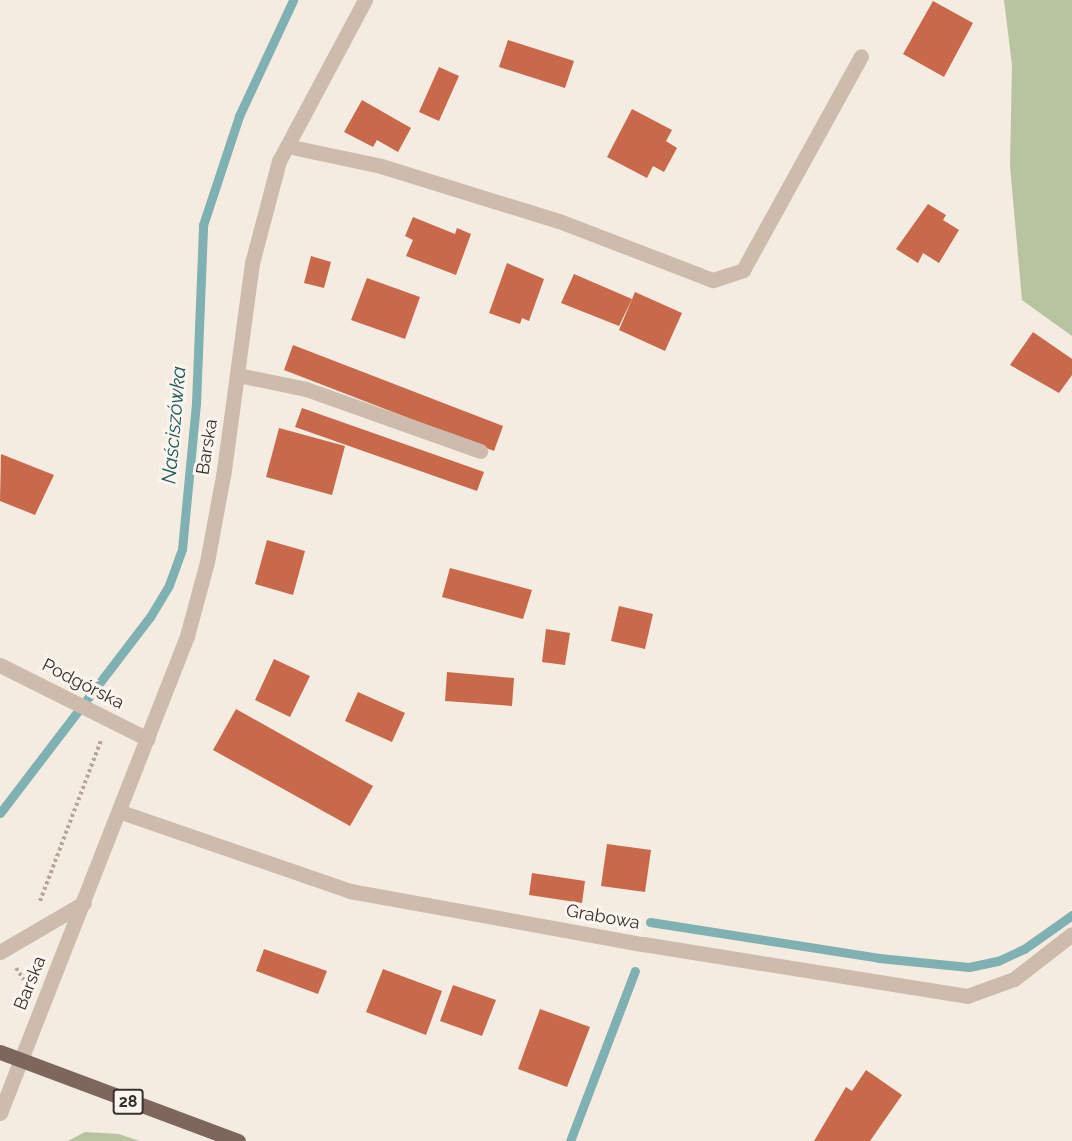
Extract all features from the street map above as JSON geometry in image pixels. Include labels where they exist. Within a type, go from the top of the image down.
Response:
[{"type":"main road","name":"28","points":[[0,1052],[238,1141]]},
{"type":"street","name":"Barska","points":[[0,1113],[121,812],[187,636],[207,562],[238,375],[252,263],[267,199],[287,146],[365,0]]},
{"type":"street","points":[[287,146],[381,166],[559,221],[713,280],[743,270],[861,56]]},
{"type":"street","points":[[238,375],[306,388],[480,451]]},
{"type":"street","name":"Podgórska","points":[[0,665],[148,740]]},
{"type":"street","name":"Grabowa","points":[[121,812],[350,891],[643,944],[967,996],[1014,979],[1072,934]]},
{"type":"street","name":"Barska","points":[[0,952],[84,903]]},
{"type":"path","points":[[34,910],[59,857],[108,719]]},
{"type":"green space","points":[[1004,0],[1072,0],[1072,336],[1022,300],[1010,166],[1012,65]]},
{"type":"green space","points":[[85,1132],[119,1134],[139,1141],[68,1141]]},
{"type":"building","points":[[933,1],[973,23],[944,77],[903,54]]},
{"type":"building","points":[[508,40],[574,61],[565,88],[499,67]]},
{"type":"building","points":[[439,67],[459,76],[439,121],[419,112]]},
{"type":"building","points":[[362,100],[411,128],[398,152],[377,140],[373,147],[344,132]]},
{"type":"building","points":[[632,109],[672,130],[666,141],[677,148],[664,172],[653,166],[647,178],[607,157]]},
{"type":"building","points":[[928,204],[946,215],[943,220],[959,230],[939,263],[923,253],[918,263],[896,249]]},
{"type":"building","points":[[413,217],[455,234],[457,228],[471,234],[456,275],[406,256],[413,240],[405,236]]},
{"type":"building","points":[[311,256],[331,262],[324,288],[304,283]]},
{"type":"building","points":[[507,263],[544,279],[529,321],[522,318],[520,324],[489,313]]},
{"type":"building","points":[[574,274],[632,299],[619,326],[561,303]]},
{"type":"building","points":[[367,278],[420,297],[405,339],[351,320]]},
{"type":"building","points":[[635,292],[682,313],[665,351],[619,330]]},
{"type":"building","points":[[1033,332],[1072,359],[1072,375],[1059,393],[1010,365]]},
{"type":"building","points":[[293,345],[503,426],[494,451],[284,370]]},
{"type":"building","points":[[302,408],[484,472],[477,491],[295,427]]},
{"type":"building","points":[[279,428],[345,446],[332,495],[266,477]]},
{"type":"building","points":[[1,454],[54,475],[35,515],[0,501]]},
{"type":"building","points":[[267,540],[305,551],[293,595],[255,584]]},
{"type":"building","points":[[450,568],[532,590],[523,619],[442,597]]},
{"type":"building","points":[[619,606],[653,614],[645,649],[611,641]]},
{"type":"building","points":[[546,629],[570,633],[565,665],[542,662]]},
{"type":"building","points":[[274,659],[310,676],[290,717],[255,700]]},
{"type":"building","points":[[447,672],[514,678],[512,706],[445,701]]},
{"type":"building","points":[[358,692],[405,713],[392,742],[345,721]]},
{"type":"building","points":[[236,709],[373,786],[350,826],[213,750]]},
{"type":"building","points":[[607,844],[651,850],[645,892],[601,886]]},
{"type":"building","points":[[532,873],[585,881],[582,903],[529,895]]},
{"type":"building","points":[[264,949],[327,971],[318,994],[256,971]]},
{"type":"building","points":[[383,969],[442,991],[426,1035],[366,1012]]},
{"type":"building","points":[[453,985],[496,1000],[482,1036],[440,1021]]},
{"type":"building","points":[[540,1009],[590,1027],[567,1087],[518,1069]]},
{"type":"building","points":[[866,1070],[902,1095],[870,1141],[814,1141],[846,1087],[852,1091]]},
{"type":"waterway","name":"Naściszówka","points":[[0,813],[150,617],[169,585],[182,549],[196,403],[203,225],[239,116],[293,0]]},
{"type":"waterway","points":[[650,922],[879,958],[969,967],[998,961],[1024,949],[1072,915]]},
{"type":"waterway","points":[[570,1141],[635,971]]}]
